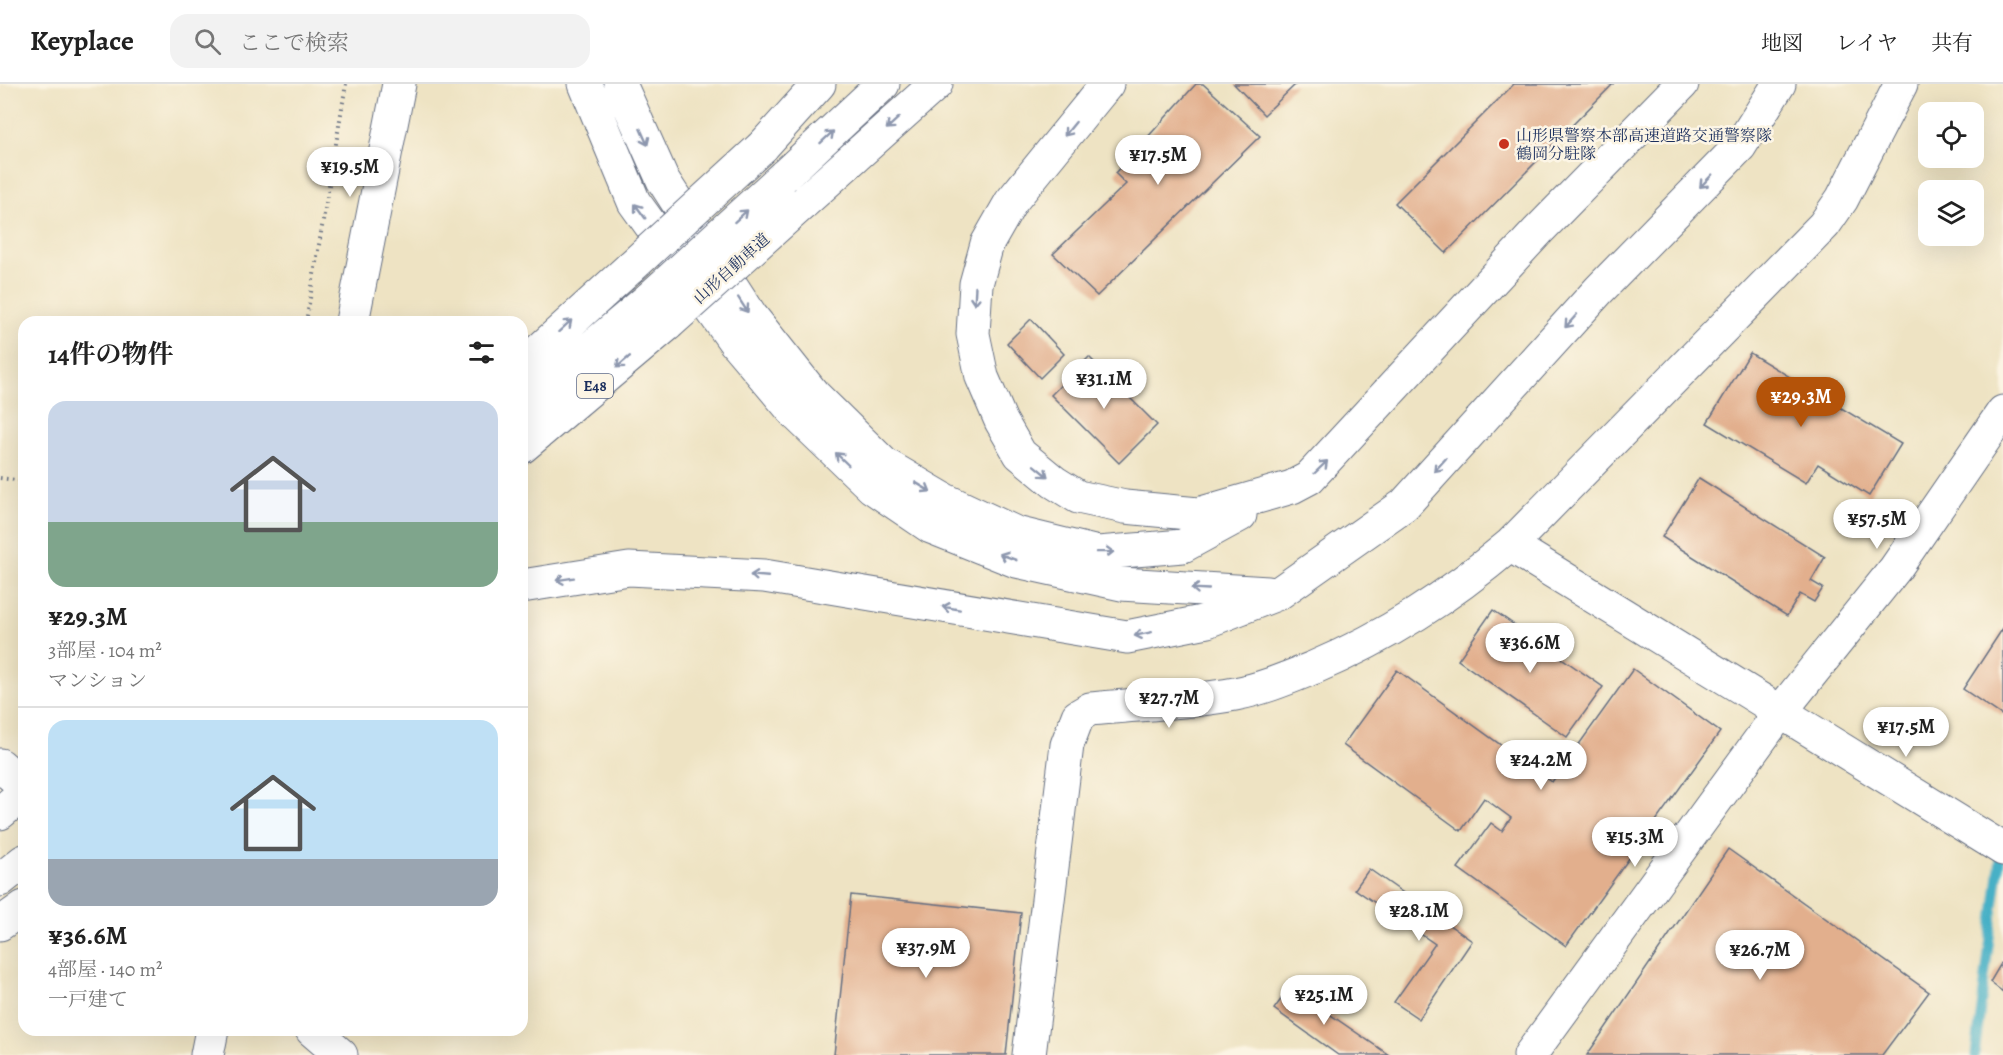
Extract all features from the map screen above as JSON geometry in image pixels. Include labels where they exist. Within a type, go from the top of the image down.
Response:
[{"type":"main road","points":[[353,316],[399,84]]},
{"type":"main road","points":[[585,84],[634,202],[735,342],[796,414],[872,487],[931,527],[1016,561],[1121,584],[1279,593]]},
{"type":"main road","points":[[620,84],[663,180],[751,316],[813,394],[884,464],[945,500],[1016,533],[1098,553],[1183,546],[1309,478],[1538,231],[1682,84]]},
{"type":"main road","points":[[528,360],[762,147],[819,84]]},
{"type":"main road","name":"山形自動車道","points":[[528,441],[659,311],[784,176],[883,84]]},
{"type":"main road","name":"山形自動車道","points":[[528,402],[659,311],[802,204],[936,84]]},
{"type":"main road","points":[[1107,84],[1011,202],[987,244],[976,284],[973,334],[982,377],[1001,421],[1020,454],[1078,497],[1125,507],[1198,514],[1292,487]]},
{"type":"main road","points":[[528,585],[629,569],[764,576],[1127,637],[1207,621],[1279,593],[1404,505],[1599,290],[1740,146],[1779,84]]},
{"type":"main road","points":[[1029,1055],[1067,746],[1078,716],[1090,709],[1188,702],[1237,694],[1283,680],[1378,639],[1470,578],[1510,545],[1824,225],[1842,199],[1901,84]]},
{"type":"main road","points":[[1530,1055],[1781,711],[1895,569],[2003,412]]},
{"type":"main road","points":[[1510,545],[2003,849]]},
{"type":"main road","points":[[0,765],[18,781]]},
{"type":"main road","points":[[0,813],[18,799]]},
{"type":"main road","points":[[0,829],[18,815]]},
{"type":"main road","points":[[0,880],[18,866]]},
{"type":"main road","points":[[0,924],[18,910]]},
{"type":"main road","points":[[207,1055],[211,1036]]},
{"type":"main road","points":[[319,1036],[341,1055]]},
{"type":"path","points":[[307,316],[346,84]]},
{"type":"path","points":[[0,478],[18,480]]},
{"type":"building","points":[[1196,84],[1203,84],[1260,136],[1097,296],[1053,254],[1126,184],[1115,173]]},
{"type":"building","points":[[1234,84],[1296,84],[1264,115]]},
{"type":"building","name":"山形県警察本部高速道路交通警察隊 鶴岡分駐隊","points":[[1514,84],[1613,84],[1446,253],[1395,203]]},
{"type":"building","points":[[1031,319],[1064,354],[1040,378],[1007,343]]},
{"type":"building","points":[[1750,353],[1901,444],[1869,496],[1818,464],[1806,483],[1707,423]]},
{"type":"building","points":[[1089,357],[1157,425],[1119,463],[1051,395]]},
{"type":"building","points":[[1699,478],[1825,557],[1811,581],[1823,588],[1814,602],[1800,594],[1787,616],[1662,537]]},
{"type":"building","points":[[1493,610],[1603,687],[1567,737],[1458,660]]},
{"type":"building","points":[[2003,628],[2003,716],[1963,689]]},
{"type":"building","points":[[1633,669],[1720,732],[1566,946],[1458,868],[1491,823],[1502,831],[1511,818],[1484,798],[1461,831],[1343,745],[1397,670],[1552,782]]},
{"type":"building","points":[[1728,849],[1929,992],[1882,1055],[1587,1055]]},
{"type":"building","points":[[1369,869],[1472,941],[1419,1019],[1394,1002],[1435,944],[1355,889]]},
{"type":"building","points":[[851,895],[1021,913],[1006,1055],[834,1055]]},
{"type":"building","points":[[2003,960],[2003,992],[1990,982]]},
{"type":"building","points":[[1290,987],[1389,1055],[1338,1055],[1274,1009]]},
{"type":"waterway","points":[[1975,1055],[2001,852]]},
{"type":"place","name":"山形県警察本部高速道路交通警察隊 鶴岡分駐隊","points":[[1504,144]]}]
